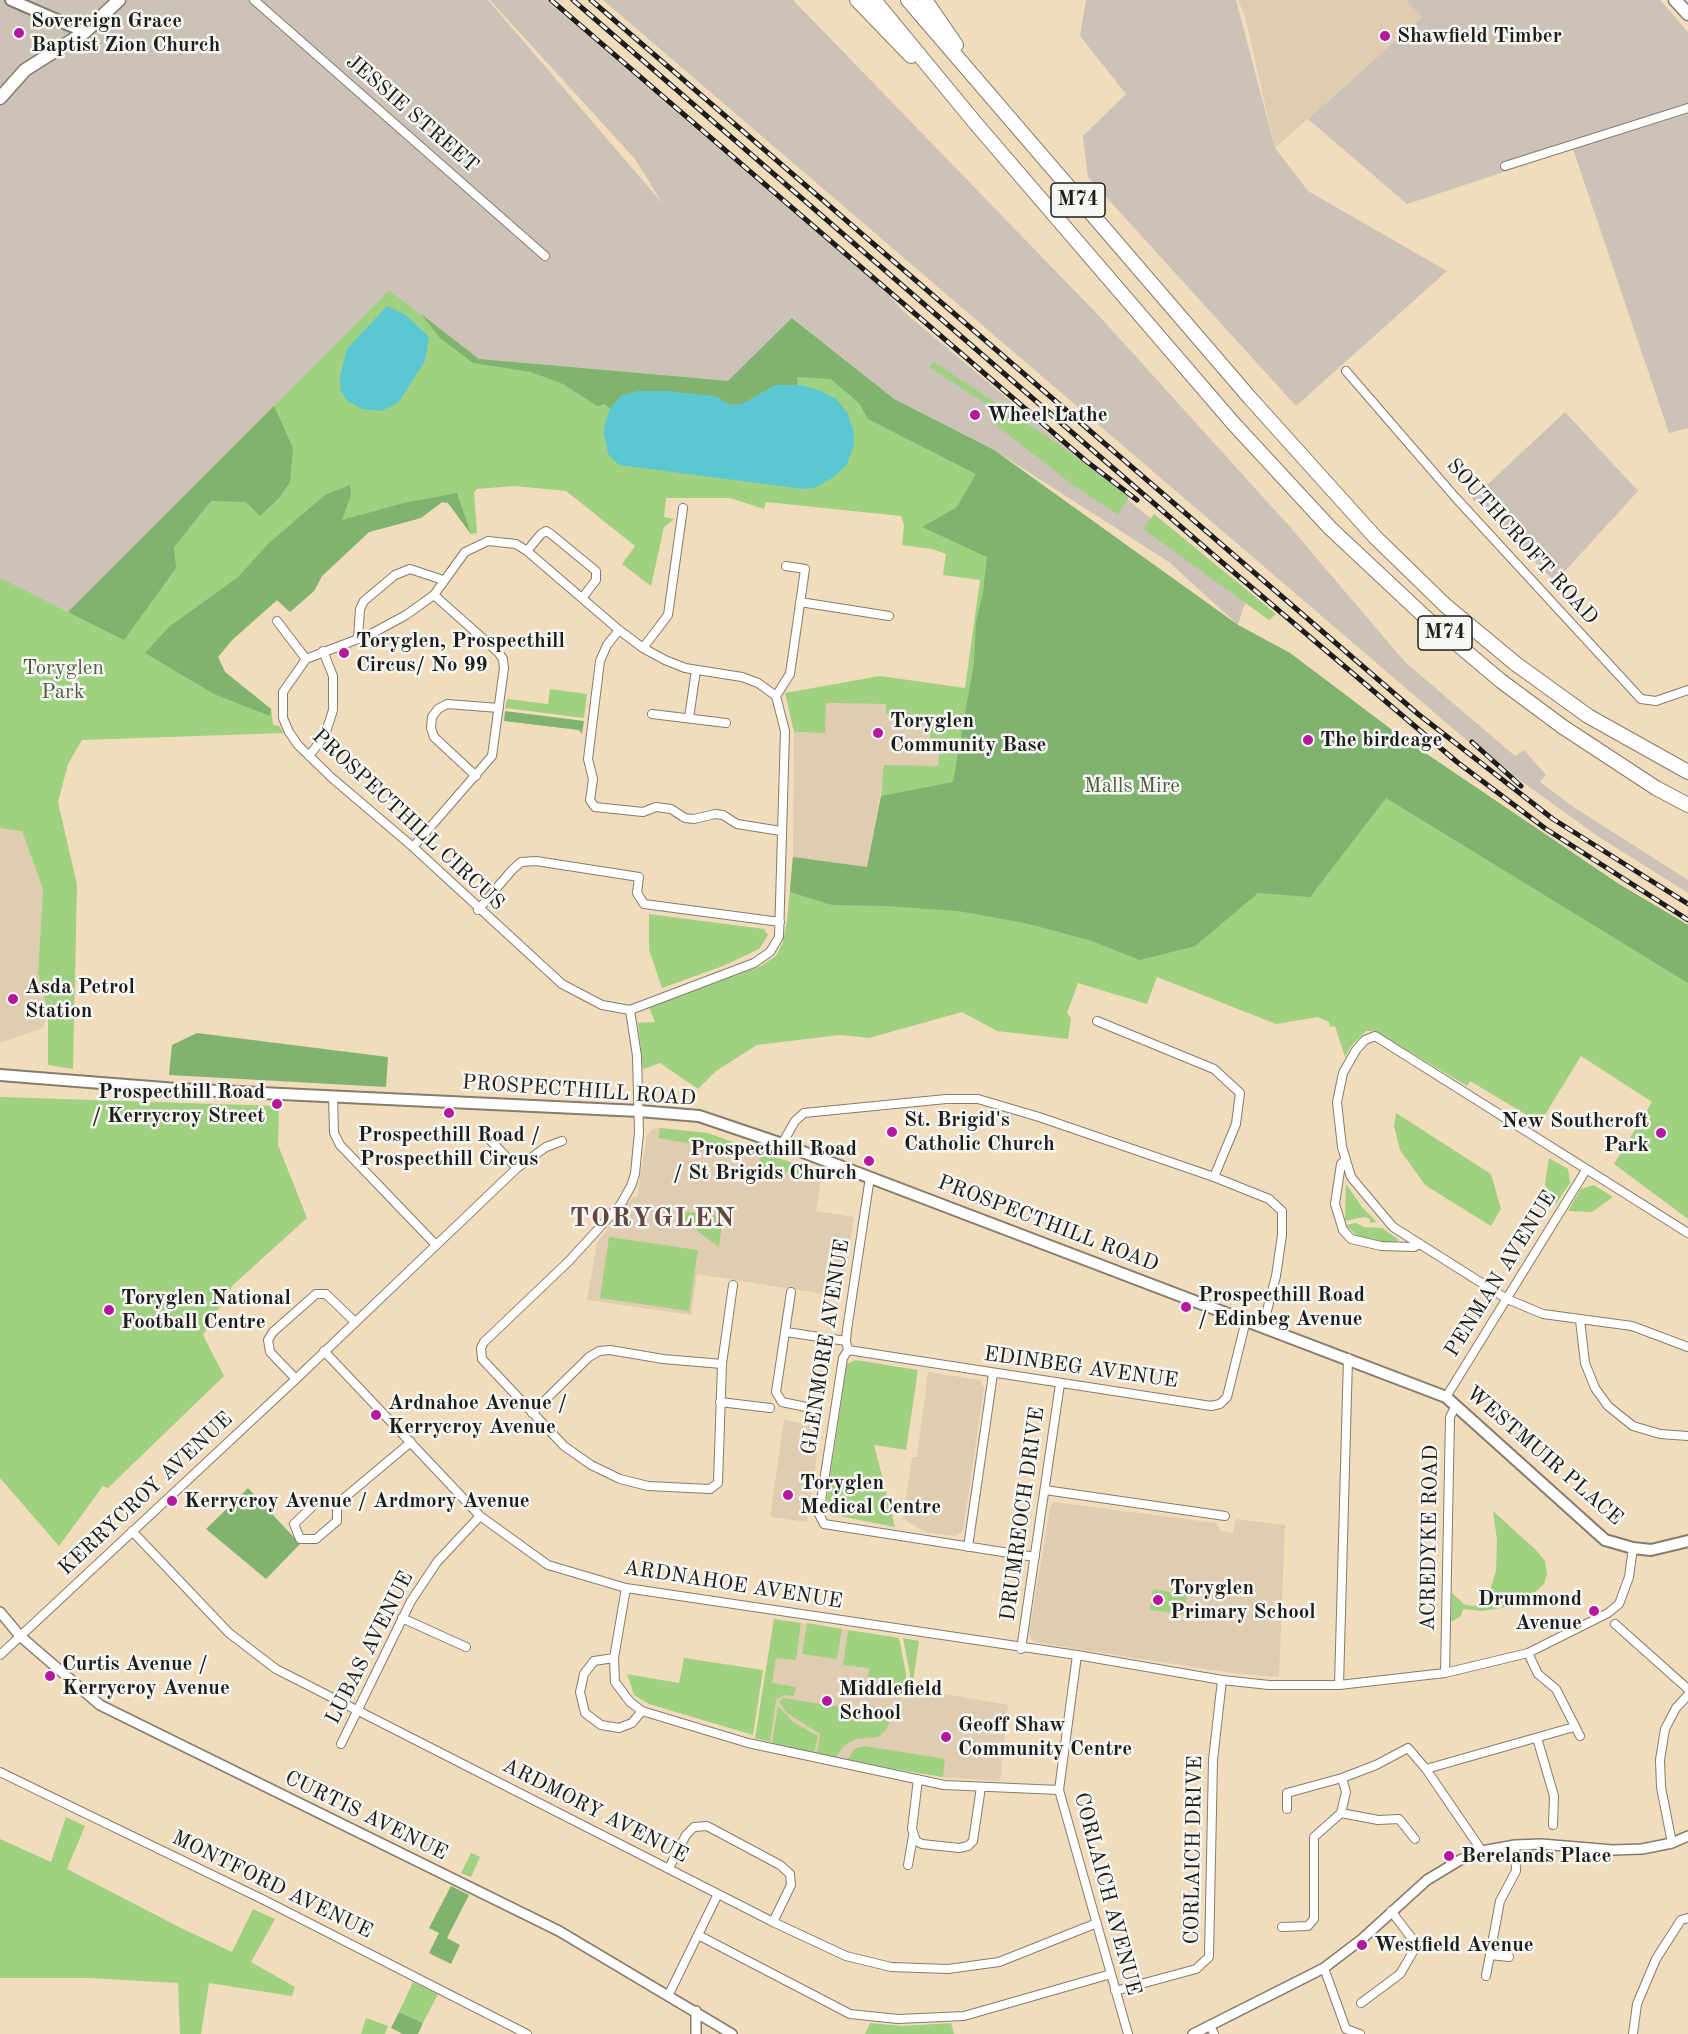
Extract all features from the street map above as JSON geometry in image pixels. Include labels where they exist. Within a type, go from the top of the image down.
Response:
[{"type":"highway","name":"M74","points":[[857,0],[978,125]]},
{"type":"highway","name":"M74","points":[[874,0],[1233,423],[1330,528],[1425,617],[1501,681],[1563,727],[1656,788],[1688,805]]},
{"type":"highway","name":"M74","points":[[908,0],[1007,118],[1375,537],[1446,606],[1516,664],[1588,716],[1688,772]]},
{"type":"highway","name":"M74","points":[[925,0],[1007,118]]},
{"type":"main road","points":[[11,0],[85,32]]},
{"type":"main road","points":[[0,99],[25,70],[85,32],[119,0]]},
{"type":"main road","points":[[1675,0],[1688,14]]},
{"type":"main road","name":"PROSPECTHILL ROAD","points":[[0,1075],[177,1089],[639,1111],[699,1116],[782,1144],[1263,1326]]},
{"type":"main road","name":"WESTMUIR PLACE","points":[[1263,1326],[1446,1397],[1605,1540],[1633,1548],[1651,1550],[1688,1541]]},
{"type":"street","name":"JESSIE STREET","points":[[254,0],[545,256]]},
{"type":"street","points":[[1505,166],[1688,108]]},
{"type":"street","name":"SOUTHCROFT ROAD","points":[[1346,371],[1455,497],[1641,699],[1656,702],[1688,690]]},
{"type":"street","points":[[644,648],[668,615],[683,508]]},
{"type":"street","points":[[526,551],[541,534],[546,531],[551,534],[596,571],[596,580],[583,597]]},
{"type":"street","name":"PROSPECTHILL CIRCUS","points":[[630,1010],[602,1005],[562,984],[298,746],[283,718],[283,692],[306,659],[406,615],[434,595],[465,552],[476,544],[488,541],[516,544],[583,597],[620,630],[644,648],[670,662],[696,670],[742,677],[758,682],[776,696]]},
{"type":"street","points":[[733,1286],[722,1364],[718,1483],[711,1489],[648,1486],[620,1479],[591,1465],[564,1446],[482,1359],[481,1348],[569,1261],[621,1204],[635,1174],[639,1111],[637,1056],[630,1010],[754,963],[775,945],[779,937],[785,731],[776,696],[790,674],[805,569],[786,566]]},
{"type":"street","points":[[358,638],[360,609],[364,601],[395,575],[410,569],[443,580]]},
{"type":"street","points":[[412,848],[492,756],[499,708],[503,659],[434,595]]},
{"type":"street","points":[[800,602],[889,615]]},
{"type":"street","points":[[277,621],[306,659]]},
{"type":"street","points":[[620,630],[607,645],[600,661],[588,759],[592,778],[590,800],[595,807],[643,812],[656,807],[671,809],[686,818],[694,819],[715,814],[723,815],[737,824],[781,831]]},
{"type":"street","points":[[309,756],[325,735],[333,710],[333,676],[323,651]]},
{"type":"street","points":[[689,718],[696,670]]},
{"type":"street","points":[[476,776],[434,737],[431,728],[432,717],[438,709],[447,704],[499,708]]},
{"type":"street","points":[[652,714],[726,723]]},
{"type":"street","points":[[478,910],[512,870],[522,862],[536,861],[639,877],[637,893],[644,904],[780,922]]},
{"type":"street","points":[[1096,1021],[1214,1069],[1240,1093],[1236,1124],[1214,1177]]},
{"type":"street","points":[[1688,1233],[1375,1036],[1360,1045],[1343,1073],[1337,1102],[1351,1177],[1393,1227],[1507,1299],[1543,1314],[1632,1326],[1688,1347]]},
{"type":"street","points":[[333,1096],[334,1133],[340,1145],[435,1244]]},
{"type":"street","points":[[782,1144],[795,1121],[804,1113],[946,1099],[978,1100],[1039,1117],[1214,1177],[1269,1199],[1282,1211],[1282,1235],[1276,1276],[1263,1326]]},
{"type":"street","points":[[489,1139],[517,1168]]},
{"type":"street","name":"KERRYCROY AVENUE","points":[[0,1654],[296,1379],[354,1321],[517,1168],[546,1147],[562,1141]]},
{"type":"street","points":[[1346,1159],[1341,1164],[1335,1204],[1343,1230],[1351,1239],[1381,1246],[1414,1247],[1420,1244]]},
{"type":"street","name":"PENMAN AVENUE","points":[[1446,1397],[1586,1170]]},
{"type":"street","name":"GLENMORE AVENUE","points":[[870,1177],[846,1341],[848,1350],[843,1358],[819,1514],[824,1524],[1035,1557]]},
{"type":"street","points":[[791,1292],[776,1392],[782,1402],[806,1407]]},
{"type":"street","points":[[296,1379],[270,1352],[268,1340],[273,1332],[316,1294],[326,1294],[354,1321]]},
{"type":"street","name":"EDINBEG AVENUE","points":[[848,1350],[1211,1406],[1220,1404],[1227,1397],[1246,1320]]},
{"type":"street","points":[[1580,1320],[1585,1363],[1595,1388],[1608,1406],[1633,1426],[1660,1434],[1688,1436]]},
{"type":"street","points":[[786,1332],[846,1341]]},
{"type":"street","points":[[532,1413],[589,1357],[599,1351],[610,1350],[663,1359],[722,1364]]},
{"type":"street","name":"ARDNAHOE AVENUE","points":[[324,1351],[480,1516],[548,1565],[626,1588],[1077,1655],[1222,1680],[1269,1685],[1339,1685],[1445,1673],[1528,1653],[1608,1613],[1619,1604],[1629,1577],[1633,1548]]},
{"type":"street","points":[[1339,1685],[1348,1358]]},
{"type":"street","points":[[968,1547],[993,1374]]},
{"type":"street","name":"DRUMREOCH DRIVE","points":[[1021,1648],[1060,1384]]},
{"type":"street","points":[[720,1402],[770,1408]]},
{"type":"street","name":"ACREDYKE ROAD","points":[[1445,1673],[1450,1417],[1456,1405]]},
{"type":"street","points":[[337,1504],[411,1442]]},
{"type":"street","points":[[1045,1490],[1225,1516]]},
{"type":"street","points":[[319,1500],[337,1504],[337,1521],[316,1539],[300,1539],[294,1524],[319,1500]]},
{"type":"street","name":"LUBAS AVENUE","points":[[341,1744],[402,1618],[437,1562],[480,1516]]},
{"type":"street","name":"ARDMORY AVENUE","points":[[132,1531],[229,1633],[276,1669],[773,1922],[846,1956],[891,1967],[948,1969],[999,1962],[1097,1923]]},
{"type":"street","points":[[626,1588],[614,1658],[615,1682],[630,1702],[642,1711],[748,1743],[944,1785],[1059,1790]]},
{"type":"street","name":"CURTIS AVENUE","points":[[0,1612],[20,1636],[100,1705],[558,1930],[669,1994],[732,2034]]},
{"type":"street","points":[[402,1618],[466,1647]]},
{"type":"street","points":[[1615,1624],[1688,1689]]},
{"type":"street","points":[[1528,1653],[1538,1674],[1556,1689],[1580,1736]]},
{"type":"street","name":"CORLAICH AVENUE","points":[[1077,1655],[1059,1790],[1128,2034]]},
{"type":"street","points":[[614,1658],[594,1661],[584,1674],[580,1692],[585,1713],[601,1725],[619,1728],[632,1723],[642,1711]]},
{"type":"street","name":"CORLAICH DRIVE","points":[[1115,1991],[1196,1969],[1209,1957],[1213,1760],[1222,1680]]},
{"type":"street","points":[[1672,1843],[1661,1787],[1660,1760],[1665,1729],[1676,1708],[1688,1695]]},
{"type":"street","points":[[1426,1769],[1574,1727]]},
{"type":"street","points":[[1537,1738],[1554,1796],[1553,1825]]},
{"type":"street","points":[[1287,1809],[1287,1793],[1342,1778],[1376,1765],[1408,1748],[1426,1769],[1482,1851]]},
{"type":"street","name":"MONTFORD AVENUE","points":[[0,1772],[264,1900],[527,2034]]},
{"type":"street","points":[[1282,1926],[1312,1924],[1314,1919],[1314,1838],[1341,1813],[1346,1792],[1342,1778]]},
{"type":"street","points":[[908,1866],[918,1779]]},
{"type":"street","points":[[913,1836],[922,1844],[959,1848],[968,1846],[974,1841],[981,1786]]},
{"type":"street","points":[[1341,1813],[1378,1820],[1399,1819],[1415,1839]]},
{"type":"street","points":[[669,1868],[686,1835],[694,1827],[707,1826],[770,1859],[790,1874],[791,1885],[773,1922]]},
{"type":"street","points":[[1193,2034],[1212,2030],[1324,1968],[1362,1939],[1390,1911],[1427,1880],[1460,1860],[1482,1851],[1515,1845],[1569,1844],[1613,1850],[1642,1849],[1672,1843],[1688,1836]]},
{"type":"street","points":[[1486,1976],[1500,1901],[1516,1871],[1515,1845]]},
{"type":"street","points":[[669,1994],[718,1894]]},
{"type":"street","points":[[1361,2003],[1400,1974],[1417,1945],[1390,1911]]},
{"type":"street","points":[[1633,2034],[1637,2004],[1656,1959],[1681,1920],[1688,1918]]},
{"type":"street","points":[[698,1935],[850,2014],[898,2019],[964,2016],[1111,1974]]},
{"type":"street","points":[[1490,1955],[1509,1957]]},
{"type":"street","points":[[1324,1968],[1346,2029],[1360,2034]]},
{"type":"street","points":[[696,2011],[696,2034]]},
{"type":"shaded area","points":[[0,0],[488,0],[663,204],[635,159],[490,0],[546,0],[889,295],[904,312],[1139,509],[1251,597],[1243,608],[1238,625],[1169,562],[994,450],[894,399],[793,318],[728,382],[479,359],[389,290],[68,612],[21,590],[0,579]]},
{"type":"shaded area","points":[[603,0],[793,0],[1100,317],[1290,527],[1405,662],[1515,756],[1524,750],[1546,775],[1540,782],[1572,806],[1688,880],[1688,893],[1599,837],[1478,750]]},
{"type":"shaded area","points":[[1086,0],[1236,0],[1275,148],[1308,191],[1447,271],[1296,406],[1088,177],[1083,136],[1126,94],[1080,36]]},
{"type":"shaded area","points":[[1238,0],[1441,0],[1275,148],[1245,16]]},
{"type":"shaded area","points":[[1406,0],[1660,0],[1688,32],[1688,428],[1669,433],[1573,149],[1407,204],[1308,119],[1422,17]]},
{"type":"shaded area","points":[[1565,412],[1638,491],[1555,582],[1472,499]]},
{"type":"shaded area","points":[[825,703],[887,704],[887,714],[932,715],[940,741],[938,766],[882,784],[867,868],[793,857],[794,732],[825,733]]},
{"type":"shaded area","points":[[0,828],[22,830],[43,889],[38,973],[48,1011],[43,1028],[0,1043]]},
{"type":"shaded area","points":[[652,1129],[707,1133],[822,1173],[816,1211],[854,1217],[842,1297],[697,1274],[691,1315],[587,1300],[597,1243],[633,1197],[637,1197],[647,1135]]},
{"type":"shaded area","points":[[928,1372],[980,1380],[984,1388],[963,1531],[955,1536],[928,1533],[903,1519],[912,1457],[917,1457]]},
{"type":"shaded area","points":[[784,1420],[821,1427],[807,1522],[770,1517]]},
{"type":"shaded area","name":"Toryglen Primary School","points":[[1054,1502],[1216,1523],[1221,1531],[1233,1533],[1236,1519],[1285,1525],[1279,1677],[1239,1674],[1038,1643],[1032,1640],[1029,1634],[1050,1507]]},
{"type":"shaded area","points":[[774,1619],[899,1638],[906,1674],[905,1687],[1008,1705],[1000,1781],[943,1777],[846,1761],[755,1738]]},
{"type":"green space","name":"Malls Mire","points":[[389,290],[479,359],[728,381],[792,318],[894,399],[994,450],[1238,625],[1290,653],[1400,736],[1619,884],[1688,925],[1688,1219],[1614,1164],[1652,1102],[1581,1056],[1538,1126],[1525,1114],[1470,1081],[1467,1086],[1375,1031],[1366,1031],[1351,1046],[1345,1057],[1335,1026],[1330,1027],[1329,1022],[1318,1017],[1276,1024],[1157,977],[1147,1004],[1078,983],[1067,1013],[1071,1018],[1068,1039],[997,1031],[962,1012],[869,1038],[840,1035],[757,1045],[716,1071],[698,1089],[660,1063],[643,1069],[638,1023],[655,1022],[649,1007],[761,966],[776,956],[783,942],[787,921],[793,857],[867,868],[881,796],[884,765],[938,766],[940,741],[930,740],[931,715],[886,714],[886,704],[826,703],[825,733],[794,732],[785,693],[880,676],[965,688],[980,580],[943,575],[946,554],[932,549],[902,545],[904,525],[901,516],[766,502],[764,509],[730,498],[666,498],[664,517],[674,519],[664,527],[651,586],[622,564],[635,546],[566,491],[515,486],[477,489],[474,493],[477,533],[471,534],[448,503],[442,502],[421,518],[369,532],[322,576],[314,591],[290,612],[277,600],[232,640],[218,657],[225,672],[271,709],[273,725],[279,726],[284,733],[82,740],[68,764],[58,802],[77,885],[73,1069],[48,1065],[48,1011],[38,973],[43,889],[22,831],[0,828],[0,578],[68,612]]},
{"type":"green space","points":[[421,314],[479,359],[728,381],[792,318],[894,399],[994,450],[1238,625],[1290,653],[1400,736],[1619,884],[1688,925],[1688,983],[1386,798],[1310,897],[1258,893],[1195,946],[1140,960],[1089,940],[1025,923],[958,911],[832,905],[790,892],[793,857],[867,867],[881,796],[953,782],[974,663],[976,622],[983,593],[987,557],[922,527],[957,507],[976,474],[868,419],[859,403],[831,379],[797,377],[798,385],[776,385],[742,404],[729,405],[717,397],[663,391],[621,396],[610,409],[605,404],[597,406],[563,384],[531,372],[473,363],[440,338]]},
{"type":"green space","points":[[934,362],[1058,444],[1129,497],[1118,515],[1073,485],[996,425],[1003,415],[929,367]]},
{"type":"green space","points":[[274,406],[293,448],[290,482],[279,498],[260,516],[246,502],[211,501],[174,547],[176,568],[124,640],[68,612]]},
{"type":"green space","points":[[350,485],[351,495],[342,520],[404,503],[457,493],[471,534],[448,503],[442,502],[421,518],[369,532],[322,576],[314,591],[290,612],[277,600],[232,640],[218,657],[225,672],[271,709],[270,716],[214,694],[145,653],[170,626],[237,578],[270,542],[325,495]]},
{"type":"green space","points":[[1154,514],[1276,614],[1269,620],[1143,529]]},
{"type":"green space","points":[[550,689],[587,694],[584,718],[505,708],[507,699],[548,704]]},
{"type":"green space","points":[[505,711],[584,721],[582,734],[579,730],[504,721]]},
{"type":"green space","points":[[649,914],[764,929],[768,935],[759,949],[723,966],[662,988],[649,950]]},
{"type":"green space","points":[[197,1033],[388,1057],[386,1087],[169,1075],[172,1045]]},
{"type":"green space","name":"Toryglen National Football Centre","points":[[0,1097],[279,1106],[278,1145],[307,1218],[233,1285],[203,1335],[224,1376],[108,1488],[103,1486],[59,1546],[0,1478]]},
{"type":"green space","points":[[1396,1113],[1491,1174],[1501,1209],[1491,1226],[1425,1185],[1400,1150],[1394,1126]]},
{"type":"green space","points":[[660,1128],[707,1133],[754,1149],[753,1154],[658,1138]]},
{"type":"green space","points":[[760,1152],[822,1173],[821,1178],[764,1168],[759,1160]]},
{"type":"green space","points":[[1549,1158],[1568,1169],[1570,1183],[1556,1204],[1545,1184]]},
{"type":"green space","points":[[1346,1184],[1362,1207],[1377,1222],[1370,1223],[1370,1219],[1364,1217],[1345,1221]]},
{"type":"green space","points":[[1594,1185],[1613,1197],[1592,1212],[1568,1211],[1581,1189]]},
{"type":"green space","points":[[679,1211],[723,1216],[719,1247],[689,1225]]},
{"type":"green space","points":[[1356,1223],[1364,1227],[1382,1228],[1399,1240],[1391,1244],[1360,1239],[1346,1225]]},
{"type":"green space","points":[[609,1237],[698,1250],[689,1311],[600,1298]]},
{"type":"green space","points":[[856,1360],[918,1370],[906,1450],[874,1445],[895,1527],[834,1515],[826,1504],[847,1364]]},
{"type":"green space","points":[[248,1488],[300,1544],[266,1579],[206,1529]]},
{"type":"green space","points":[[1493,1511],[1545,1561],[1547,1574],[1544,1584],[1525,1601],[1482,1611],[1463,1609],[1461,1616],[1451,1622],[1452,1593],[1465,1605],[1475,1606],[1482,1602],[1490,1590],[1496,1571],[1497,1540]]},
{"type":"green space","points":[[1153,1589],[1187,1595],[1184,1614],[1150,1610]]},
{"type":"green space","points":[[774,1619],[801,1623],[796,1660],[776,1658],[772,1683],[796,1687],[794,1696],[784,1695],[776,1700],[770,1742],[755,1738]]},
{"type":"green space","points":[[807,1623],[842,1629],[837,1659],[802,1654]]},
{"type":"green space","points":[[848,1630],[899,1638],[906,1674],[905,1687],[880,1685],[881,1679],[868,1677],[869,1668],[843,1665]]},
{"type":"green space","points":[[903,1638],[919,1641],[912,1688],[909,1687],[910,1674]]},
{"type":"green space","points":[[684,1658],[763,1670],[753,1735],[649,1704],[634,1695],[627,1674],[679,1683]]},
{"type":"green space","points":[[783,1698],[891,1715],[890,1721],[885,1731],[878,1737],[856,1739],[844,1746],[835,1758],[817,1753],[820,1734],[787,1713],[779,1702]]},
{"type":"green space","points":[[778,1706],[793,1722],[818,1736],[814,1753],[772,1743]]},
{"type":"green space","points":[[865,1746],[945,1759],[943,1777],[846,1761],[856,1748]]},
{"type":"green space","points":[[66,1817],[85,1826],[67,1869],[181,1928],[232,1952],[253,1909],[275,1919],[251,1962],[295,1987],[292,1996],[209,1983],[201,2034],[180,2034],[178,1983],[88,1978],[0,1978],[0,1839],[51,1862]]},
{"type":"green space","points":[[471,1853],[480,1857],[471,1877],[461,1873]]},
{"type":"green space","points":[[451,1886],[469,1895],[447,1938],[460,1945],[451,1964],[429,1953],[439,1933],[429,1928]]},
{"type":"green space","points":[[413,1982],[438,1994],[423,2023],[399,2012]]},
{"type":"green space","points":[[399,2012],[423,2023],[418,2034],[403,2034],[391,2028]]},
{"type":"green space","points":[[366,2018],[388,2026],[385,2034],[361,2034]]},
{"type":"green space","points":[[870,2023],[902,2026],[951,2023],[954,2034],[865,2034]]},
{"type":"water","points":[[387,306],[406,315],[429,337],[425,361],[398,403],[381,411],[362,409],[348,401],[341,392],[340,376],[347,349]]},
{"type":"water","points":[[776,385],[801,385],[818,390],[836,399],[847,412],[854,432],[854,445],[847,464],[834,477],[814,488],[803,489],[619,465],[608,454],[604,433],[605,423],[610,409],[621,396],[637,391],[663,391],[717,397],[729,405],[742,404]]},
{"type":"railway","points":[[551,0],[1086,461],[1137,500]]},
{"type":"railway","points":[[573,0],[1217,558],[1457,762],[1546,829],[1688,920]]},
{"type":"railway","points":[[591,0],[1418,714],[1553,819],[1688,904]]},
{"type":"railway","points":[[1472,742],[1521,786]]},
{"type":"place","name":"Sovereign Grace Baptist Zion Church","points":[[19,33]]},
{"type":"place","name":"Shawfield Timber","points":[[1385,36]]},
{"type":"place","name":"Wheel Lathe","points":[[975,415]]},
{"type":"place","name":"Toryglen, Prospecthill Circus/ No 99","points":[[344,653]]},
{"type":"place","name":"Toryglen Community Base","points":[[878,733]]},
{"type":"place","name":"The birdcage","points":[[1308,740]]},
{"type":"place","name":"Asda Petrol Station","points":[[13,999]]},
{"type":"place","name":"Prospecthill Road / Kerrycroy Street","points":[[277,1104]]},
{"type":"place","name":"Prospecthill Road / Prospecthill Circus","points":[[449,1113]]},
{"type":"place","name":"St. Brigid's Catholic Church","points":[[892,1132]]},
{"type":"place","name":"New Southcroft Park","points":[[1661,1133]]},
{"type":"place","name":"Prospecthill Road / St Brigids Church","points":[[869,1161]]},
{"type":"place","name":"Prospecthill Road / Edinbeg Avenue","points":[[1186,1307]]},
{"type":"place","name":"Toryglen National Football Centre","points":[[109,1310]]},
{"type":"place","name":"Ardnahoe Avenue / Kerrycroy Avenue","points":[[376,1415]]},
{"type":"place","name":"Toryglen Medical Centre","points":[[788,1495]]},
{"type":"place","name":"Kerrycroy Avenue / Ardmory Avenue","points":[[172,1501]]},
{"type":"place","name":"Toryglen Primary School","points":[[1158,1600]]},
{"type":"place","name":"Drummond Avenue","points":[[1594,1611]]},
{"type":"place","name":"Curtis Avenue / Kerrycroy Avenue","points":[[50,1676]]},
{"type":"place","name":"Middlefield School","points":[[827,1701]]},
{"type":"place","name":"Geoff Shaw Community Centre","points":[[946,1737]]},
{"type":"place","name":"Berelands Place","points":[[1449,1856]]},
{"type":"place","name":"Westfield Avenue","points":[[1362,1945]]},
{"type":"district","name":"TORYGLEN","points":[[653,1219]]},
{"type":"park label","name":"Toryglen Park","points":[[63,680]]}]
